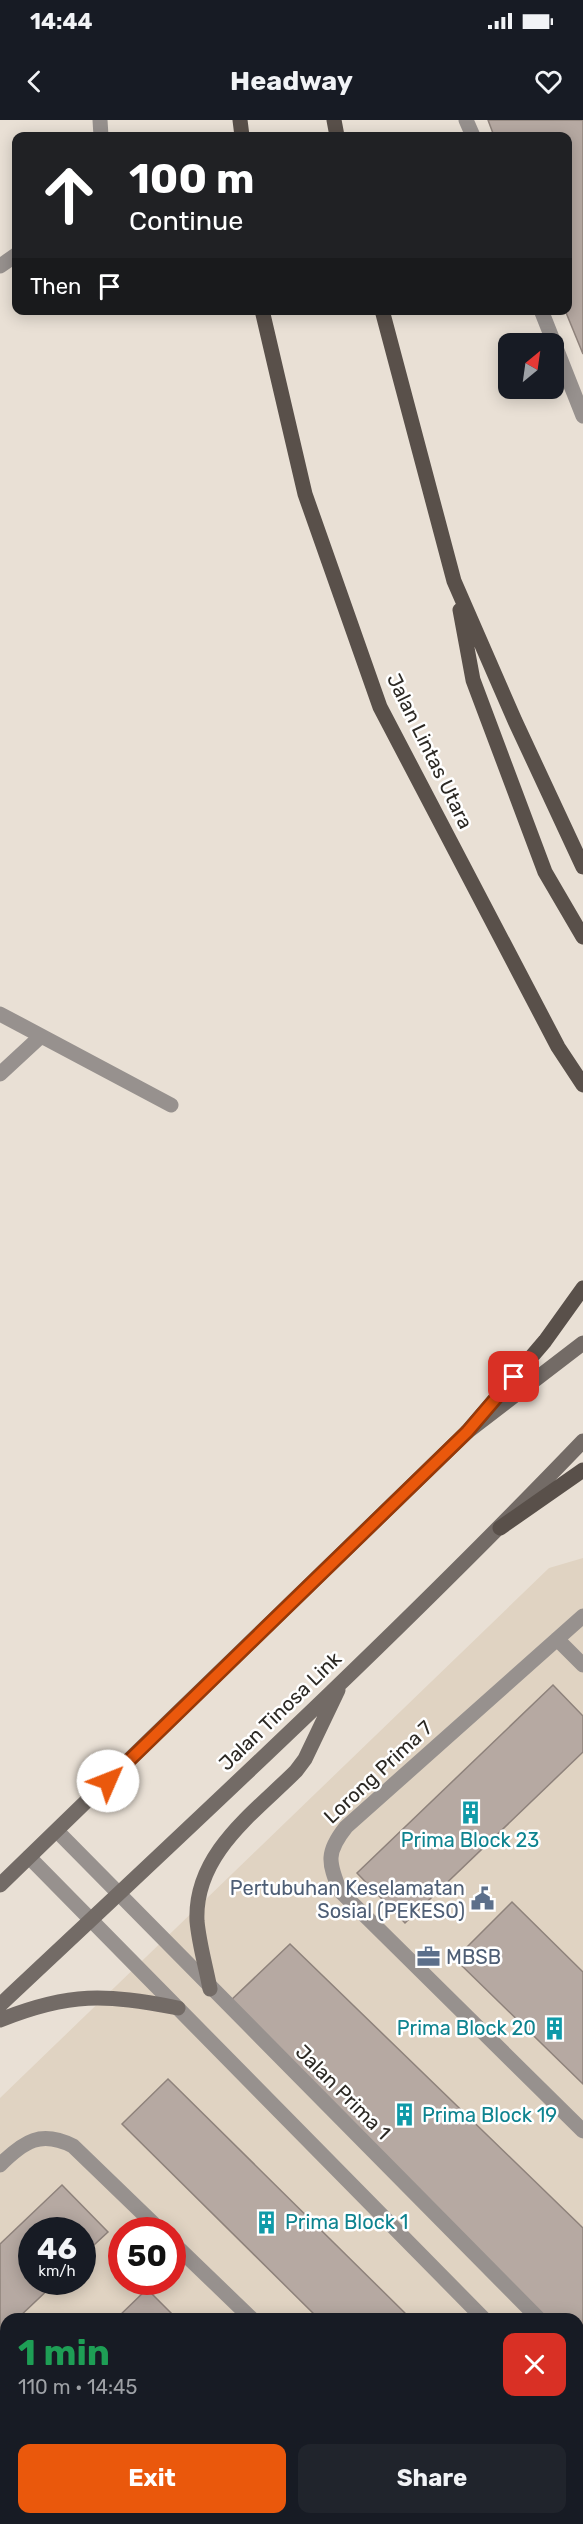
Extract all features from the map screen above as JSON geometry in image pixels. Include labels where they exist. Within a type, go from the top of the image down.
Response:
[{"type":"main road","name":"Jalan Lintas Utara","points":[[263,315],[305,494],[380,707],[558,1047],[583,1085]]},
{"type":"main road","points":[[383,315],[454,580],[473,680],[545,872],[583,937]]},
{"type":"main road","points":[[454,580],[515,721],[583,867]]},
{"type":"main road","points":[[0,1885],[467,1432],[545,1341],[583,1287]]},
{"type":"main road","points":[[467,1432],[583,1343]]},
{"type":"main road","name":"Jalan Tinosa Link","points":[[0,2006],[500,1528],[583,1441]]},
{"type":"main road","points":[[500,1528],[583,1470]]},
{"type":"main road","points":[[210,1989],[197,1919],[201,1885],[210,1863],[231,1835],[297,1771],[305,1760],[342,1681]]},
{"type":"main road","points":[[0,2020],[33,2007],[84,1997],[126,1998],[177,2008]]},
{"type":"street","points":[[543,315],[583,416]]},
{"type":"street","points":[[0,1014],[171,1105]]},
{"type":"street","points":[[0,1074],[40,1037]]},
{"type":"street","name":"Lorong Prima 7","points":[[583,1616],[346,1827],[334,1842],[329,1857],[340,1892],[583,2131]]},
{"type":"street","points":[[558,1639],[583,1665]]},
{"type":"street","name":"Jalan Prima 1","points":[[57,1831],[210,1989],[533,2313]]},
{"type":"street","points":[[29,1857],[478,2313]]},
{"type":"street","points":[[0,2164],[29,2141],[44,2138],[60,2140],[73,2146],[147,2217]]},
{"type":"street","points":[[186,2255],[246,2313]]},
{"type":"shaded area","points":[[583,1558],[583,2313],[0,2313],[0,2098],[549,1568]]},
{"type":"building","points":[[488,120],[583,120],[583,354],[567,315],[572,315],[572,132],[492,132]]},
{"type":"building","name":"Prima Block 23","points":[[553,1685],[583,1716],[583,1752],[405,1923],[357,1873]]},
{"type":"building","name":"Prima Block 20","points":[[512,1902],[583,1972],[583,2084],[455,1959]]},
{"type":"building","name":"Prima Block 19","points":[[290,1944],[583,2228],[583,2313],[540,2313],[228,2003]]},
{"type":"building","name":"Prima Block 1","points":[[168,2079],[405,2313],[313,2313],[122,2124]]},
{"type":"building","points":[[62,2185],[93,2217],[28,2217]]},
{"type":"building","points":[[96,2220],[108,2232],[96,2243]]},
{"type":"building","points":[[18,2227],[18,2295],[42,2295],[23,2313],[0,2313],[0,2244]]},
{"type":"building","points":[[141,2295],[153,2295],[171,2313],[122,2313]]},
{"type":"place","name":"Prima Block 23","points":[[470,1812]]},
{"type":"place","name":"Pertubuhan Keselamatan Sosial (PEKESO)","points":[[483,1899]]},
{"type":"place","name":"MBSB","points":[[428,1957]]},
{"type":"place","name":"Prima Block 20","points":[[554,2028]]},
{"type":"place","name":"Prima Block 19","points":[[404,2115]]},
{"type":"place","name":"Prima Block 1","points":[[267,2222]]},
{"type":"route","points":[[108,1781],[467,1432],[514,1377]]}]
